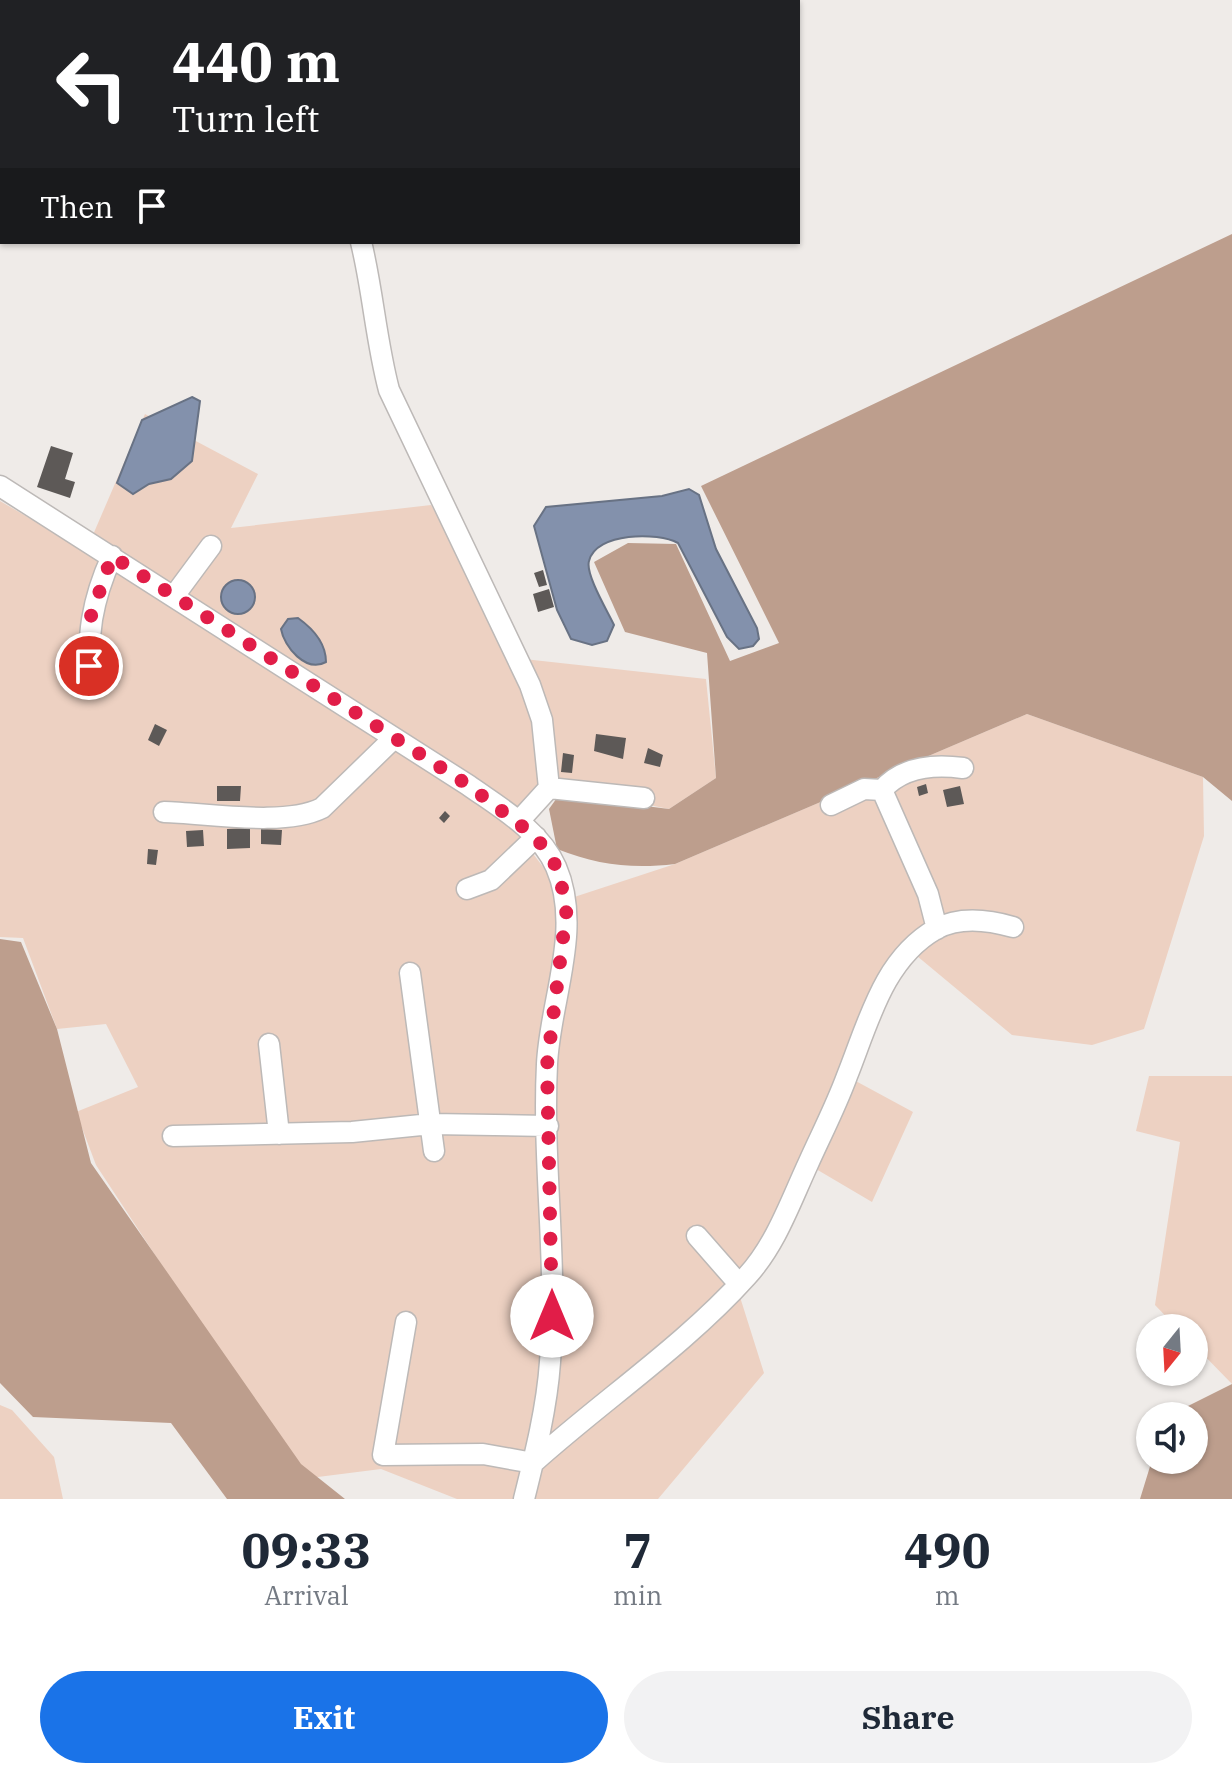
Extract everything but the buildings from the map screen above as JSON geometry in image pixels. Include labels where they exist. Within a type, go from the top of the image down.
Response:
[{"type":"street","points":[[361,244],[371,285],[377,345],[389,390],[530,685],[542,720],[549,788],[519,821]]},
{"type":"street","points":[[0,486],[519,821],[536,837],[556,866],[567,906],[547,1065],[553,1292],[550,1364],[524,1499]]},
{"type":"street","points":[[174,596],[211,546]]},
{"type":"street","points":[[91,685],[87,646],[91,616],[112,556]]},
{"type":"street","points":[[164,812],[311,814],[322,808],[394,738]]},
{"type":"street","points":[[882,790],[894,777],[938,764],[963,768]]},
{"type":"street","points":[[549,788],[644,798]]},
{"type":"street","points":[[831,805],[864,789],[882,790]]},
{"type":"street","points":[[882,790],[928,894],[937,929]]},
{"type":"street","points":[[467,889],[491,880],[536,837]]},
{"type":"street","points":[[533,1463],[676,1342],[739,1284],[774,1239],[847,1077],[870,1009],[903,958],[937,929],[966,920],[993,921],[1013,927]]},
{"type":"street","points":[[410,973],[434,1151]]},
{"type":"street","points":[[269,1044],[279,1134]]},
{"type":"street","points":[[173,1136],[352,1132],[431,1124],[548,1126]]},
{"type":"street","points":[[697,1236],[739,1284]]},
{"type":"street","points":[[406,1322],[383,1455],[483,1454],[533,1463]]},
{"type":"shaded area","points":[[1232,234],[1232,801],[1203,777],[1027,714],[675,864],[615,864],[586,859],[557,849],[549,809],[559,795],[669,809],[716,778],[707,653],[625,632],[594,562],[628,543],[676,544],[730,661],[779,643],[701,486]]},
{"type":"shaded area","points":[[145,414],[258,474],[231,528],[431,505],[524,659],[706,679],[716,778],[669,809],[548,785],[511,825],[550,876],[559,902],[675,864],[1027,714],[1203,777],[1204,836],[1144,1029],[1092,1045],[1012,1035],[917,956],[877,1010],[852,1079],[913,1112],[872,1202],[816,1169],[740,1297],[764,1373],[658,1499],[457,1499],[381,1469],[302,1479],[96,1165],[76,1112],[138,1087],[106,1024],[57,1029],[23,938],[0,937],[0,501],[86,551]]},
{"type":"shaded area","points":[[0,939],[21,942],[57,1029],[91,1163],[301,1464],[345,1499],[227,1499],[171,1423],[33,1417],[0,1383]]},
{"type":"shaded area","points":[[1149,1076],[1232,1076],[1232,1384],[1208,1359],[1208,1314],[1164,1314],[1155,1305],[1180,1142],[1136,1131]]},
{"type":"shaded area","points":[[1232,1384],[1232,1499],[1140,1499],[1148,1474],[1208,1474],[1208,1402],[1196,1402]]},
{"type":"shaded area","points":[[0,1405],[12,1410],[54,1457],[63,1499],[0,1499]]},
{"type":"water","points":[[192,397],[200,401],[192,461],[171,479],[149,484],[133,494],[117,483],[142,420]]},
{"type":"water","points":[[689,489],[699,495],[716,549],[757,628],[759,639],[753,646],[739,649],[727,637],[678,543],[643,536],[615,540],[594,551],[589,561],[590,575],[614,625],[607,641],[592,645],[571,639],[557,610],[534,526],[546,507],[662,496]]},
{"type":"water","points":[[238,580],[250,585],[255,597],[250,609],[238,614],[226,609],[221,597],[226,585]]},
{"type":"water","points":[[298,618],[317,637],[324,649],[326,662],[311,664],[304,661],[286,643],[281,629],[288,619]]},
{"type":"route","points":[[89,666],[87,646],[91,616],[99,585],[112,556],[468,785],[519,821],[546,851],[556,866],[567,906],[564,956],[551,1023],[547,1065],[552,1316]]}]
